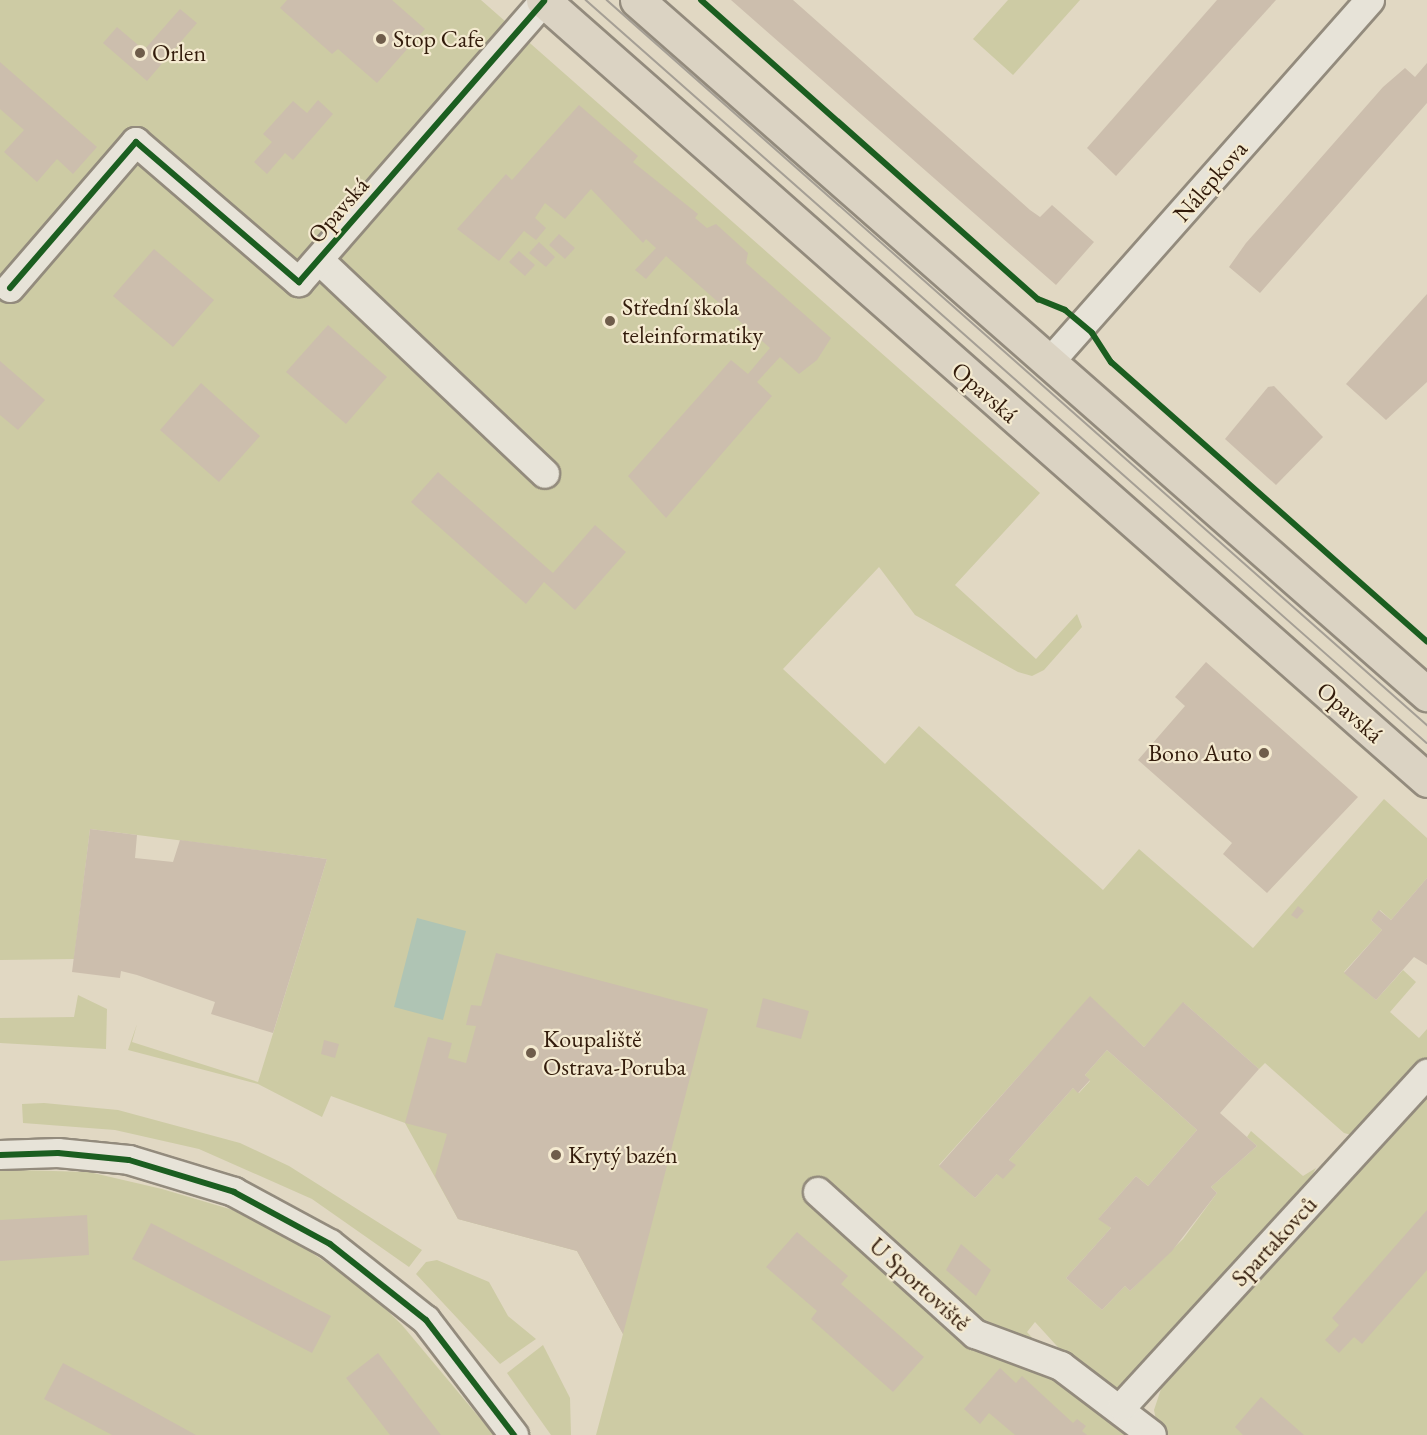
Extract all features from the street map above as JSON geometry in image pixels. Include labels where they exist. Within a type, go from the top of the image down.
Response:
[{"type":"main road","points":[[637,0],[1427,694]]},
{"type":"main road","name":"Opavská","points":[[544,1],[1427,780]]},
{"type":"street","name":"Nálepkova","points":[[1050,362],[1370,0]]},
{"type":"street","name":"Opavská","points":[[10,288],[136,142],[299,282],[544,1]]},
{"type":"street","points":[[318,260],[545,474]]},
{"type":"street","name":"Spartakovců","points":[[1122,1407],[1427,1074]]},
{"type":"street","points":[[0,1155],[58,1153],[129,1160],[234,1192],[330,1244],[426,1320],[514,1435]]},
{"type":"street","name":"U Sportoviště","points":[[818,1192],[975,1334],[1061,1365],[1122,1407],[1152,1435]]},
{"type":"shaded area","points":[[0,0],[481,0],[1040,493],[955,585],[1036,659],[1077,614],[1082,627],[1044,670],[1032,676],[1018,672],[915,615],[879,567],[783,669],[885,764],[919,726],[1103,890],[1139,849],[1253,948],[1384,799],[1427,838],[1427,878],[1391,920],[1380,910],[1371,920],[1382,930],[1344,972],[1376,1000],[1403,970],[1416,982],[1390,1012],[1419,1038],[1427,1029],[1427,1060],[1359,1137],[1344,1133],[1265,1063],[1259,1069],[1184,1003],[1144,1047],[1090,997],[939,1165],[975,1198],[997,1174],[1015,1165],[1009,1160],[1073,1088],[1079,1093],[1090,1081],[1085,1075],[1107,1050],[1197,1130],[1148,1186],[1136,1176],[1099,1218],[1111,1228],[1066,1278],[1102,1310],[1125,1286],[1130,1291],[1183,1239],[1217,1193],[1211,1187],[1257,1146],[1247,1137],[1251,1131],[1303,1176],[1316,1168],[1309,1181],[1315,1186],[1124,1391],[1087,1379],[1035,1322],[1027,1332],[1082,1394],[1128,1435],[596,1435],[623,1334],[577,1251],[458,1219],[405,1123],[331,1096],[322,1117],[258,1084],[128,1050],[137,1024],[132,1042],[258,1082],[327,859],[90,829],[74,959],[0,960]]},
{"type":"shaded area","points":[[1008,0],[1080,0],[1013,75],[973,39]]},
{"type":"shaded area","points":[[417,918],[466,931],[443,1020],[394,1007]]},
{"type":"shaded area","points":[[78,995],[107,1009],[106,1049],[0,1043],[0,1018],[74,1017]]},
{"type":"shaded area","points":[[1427,1088],[1427,1435],[1159,1435],[1154,1410],[1162,1386]]},
{"type":"shaded area","points":[[44,1103],[118,1110],[240,1143],[289,1166],[422,1250],[409,1267],[312,1199],[199,1149],[115,1130],[23,1123],[22,1104]]},
{"type":"shaded area","points":[[0,1171],[89,1172],[162,1189],[233,1210],[296,1242],[366,1290],[402,1325],[494,1435],[0,1435]]},
{"type":"shaded area","points":[[437,1260],[489,1282],[508,1316],[536,1339],[500,1364],[416,1274],[426,1262]]},
{"type":"shaded area","points":[[543,1345],[570,1398],[571,1435],[551,1435],[507,1373]]},
{"type":"building","points":[[287,0],[392,0],[425,29],[377,83],[338,49],[332,54],[280,8]]},
{"type":"building","points":[[731,0],[793,0],[1030,210],[1040,217],[1052,205],[1094,242],[1056,285]]},
{"type":"building","points":[[1217,0],[1276,0],[1116,176],[1087,148]]},
{"type":"building","name":"Orlen","points":[[180,9],[197,23],[147,81],[103,43],[117,27],[144,50]]},
{"type":"building","points":[[0,62],[97,147],[73,174],[57,159],[37,182],[4,152],[24,130],[0,109]]},
{"type":"building","points":[[1427,63],[1427,103],[1260,293],[1229,267],[1246,243],[1383,87],[1405,68],[1415,77]]},
{"type":"building","points":[[318,100],[333,114],[293,160],[285,153],[267,174],[254,162],[272,142],[263,134],[293,101],[307,113]]},
{"type":"building","points":[[579,105],[638,156],[633,162],[698,214],[695,218],[707,228],[716,224],[748,253],[746,263],[831,338],[817,360],[799,374],[780,357],[757,382],[772,396],[666,518],[628,476],[731,360],[748,374],[770,348],[666,256],[646,279],[635,270],[656,248],[646,239],[643,243],[591,189],[565,219],[545,203],[535,218],[546,228],[536,240],[524,231],[499,261],[457,229],[506,174],[512,180]]},
{"type":"building","points":[[559,234],[575,248],[565,259],[549,245]]},
{"type":"building","points":[[539,242],[555,257],[546,267],[529,253]]},
{"type":"building","points":[[154,249],[214,300],[173,347],[113,296]]},
{"type":"building","points":[[519,251],[535,265],[525,276],[509,262]]},
{"type":"building","points":[[1427,294],[1427,382],[1386,420],[1346,384]]},
{"type":"building","points":[[328,325],[387,377],[346,424],[286,372]]},
{"type":"building","points":[[0,361],[45,400],[18,430],[0,415]]},
{"type":"building","points":[[201,383],[260,436],[219,482],[160,430]]},
{"type":"building","points":[[1274,386],[1323,437],[1276,485],[1225,439],[1268,387]]},
{"type":"building","points":[[438,472],[553,573],[595,525],[626,552],[575,610],[544,582],[526,604],[411,502]]},
{"type":"building","points":[[1206,662],[1358,797],[1267,893],[1223,854],[1232,843],[1138,760],[1185,706],[1175,697]]},
{"type":"building","points":[[90,829],[137,835],[135,858],[173,862],[180,840],[327,859],[273,1033],[211,1014],[215,1002],[137,975],[121,971],[120,978],[72,972]]},
{"type":"building","points":[[1427,878],[1427,965],[1414,957],[1376,1000],[1344,973],[1382,930],[1371,920],[1379,910],[1391,920]]},
{"type":"building","points":[[1298,906],[1304,911],[1297,919],[1291,915]]},
{"type":"building","name":"Krytý bazén","points":[[496,953],[708,1009],[623,1334],[577,1251],[458,1219],[435,1176],[447,1134],[405,1123],[428,1037],[452,1043],[448,1058],[466,1063],[476,1026],[466,1025],[471,1005],[481,1006]]},
{"type":"building","points":[[1090,996],[1144,1047],[1183,1002],[1259,1069],[1220,1113],[1257,1146],[1211,1187],[1217,1193],[1172,1251],[1130,1291],[1125,1286],[1102,1310],[1066,1278],[1111,1228],[1098,1219],[1136,1176],[1148,1186],[1197,1130],[1107,1050],[1085,1075],[1090,1080],[1078,1093],[1073,1088],[1009,1160],[1016,1165],[1003,1179],[997,1174],[975,1198],[939,1166]]},
{"type":"building","points":[[763,998],[809,1011],[801,1039],[756,1027]]},
{"type":"building","points":[[324,1040],[339,1044],[335,1058],[321,1054]]},
{"type":"building","points":[[1427,1210],[1427,1270],[1362,1344],[1354,1337],[1339,1353],[1325,1340],[1339,1325],[1332,1318]]},
{"type":"building","points":[[87,1215],[89,1255],[0,1261],[0,1220]]},
{"type":"building","points":[[151,1223],[331,1316],[312,1353],[132,1259]]},
{"type":"building","points":[[797,1232],[848,1276],[841,1284],[924,1357],[893,1392],[811,1319],[817,1311],[766,1267]]},
{"type":"building","points":[[961,1244],[991,1270],[976,1296],[946,1270]]},
{"type":"building","points":[[378,1353],[441,1435],[390,1435],[346,1378]]},
{"type":"building","points":[[63,1363],[196,1435],[112,1435],[44,1399]]},
{"type":"building","points":[[1000,1368],[1016,1383],[1022,1376],[1073,1423],[1077,1419],[1086,1426],[1082,1431],[1087,1435],[1015,1435],[989,1413],[980,1424],[964,1409]]},
{"type":"building","points":[[1261,1397],[1304,1435],[1243,1435],[1235,1427]]},
{"type":"tram line","points":[[586,0],[1427,743]]},
{"type":"tram line","points":[[607,0],[1427,725]]},
{"type":"cycle path","points":[[701,0],[1038,299],[1065,310],[1092,333],[1111,362],[1427,642]]},
{"type":"cycle path","points":[[10,288],[136,142],[299,282],[544,1]]},
{"type":"cycle path","points":[[0,1155],[58,1153],[129,1160],[234,1192],[330,1244],[426,1320],[514,1435]]},
{"type":"place","name":"Stop Cafe","points":[[381,39]]},
{"type":"place","name":"Orlen","points":[[140,53]]},
{"type":"place","name":"Střední škola teleinformatiky","points":[[610,321]]},
{"type":"place","name":"Bono Auto","points":[[1264,753]]},
{"type":"place","name":"Koupaliště Ostrava-Poruba","points":[[531,1053]]},
{"type":"place","name":"Krytý bazén","points":[[556,1155]]}]
